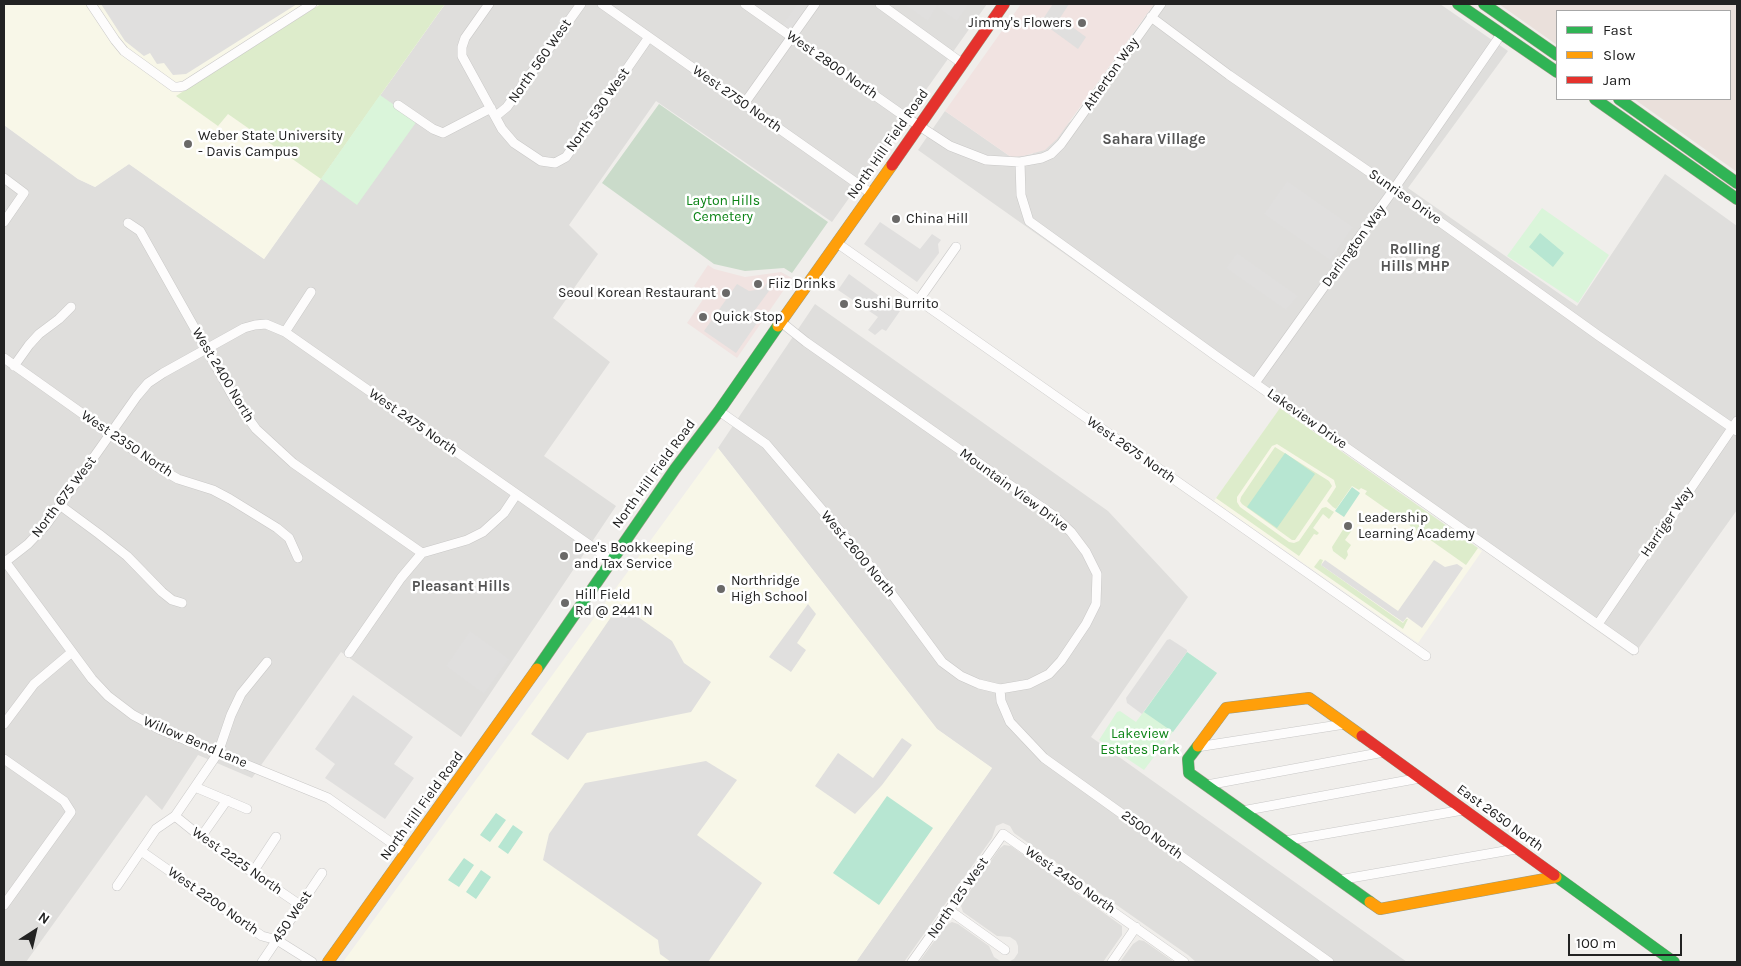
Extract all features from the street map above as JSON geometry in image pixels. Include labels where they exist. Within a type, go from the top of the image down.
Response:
[{"type":"main road","name":"North Hill Field Road","points":[[328,962],[520,694],[611,560],[719,411],[1004,4]]},
{"type":"main road","points":[[1458,4],[1556,71]]},
{"type":"main road","points":[[1484,4],[1556,54]]},
{"type":"main road","points":[[1502,33],[1511,31],[1556,62]]},
{"type":"main road","points":[[1596,100],[1737,200]]},
{"type":"main road","points":[[1620,100],[1737,183]]},
{"type":"main road","name":"East 2650 North","points":[[1197,747],[1226,708],[1310,698],[1674,962]]},
{"type":"main road","points":[[1197,747],[1188,759],[1190,773],[1380,909],[1556,877]]},
{"type":"street","points":[[91,4],[124,51],[174,87],[184,86],[312,4]]},
{"type":"street","points":[[489,4],[465,38],[462,56],[493,112]]},
{"type":"street","name":"North 560 West","points":[[398,105],[433,130],[443,133],[507,107],[581,4]]},
{"type":"street","name":"West 2750 North","points":[[602,4],[872,194]]},
{"type":"street","name":"West 2800 North","points":[[745,4],[950,146],[986,160],[1020,162]]},
{"type":"street","points":[[744,104],[815,4]]},
{"type":"street","points":[[880,4],[963,64]]},
{"type":"street","name":"Atherton Way","points":[[1020,162],[1042,158],[1051,154],[1061,144],[1161,4]]},
{"type":"street","name":"Sunrise Drive","points":[[1151,18],[1599,336],[1736,427]]},
{"type":"street","name":"Darlington Way","points":[[1255,383],[1394,189],[1502,33]]},
{"type":"street","name":"North 530 West","points":[[493,112],[502,129],[514,143],[540,161],[556,163],[566,156],[649,37]]},
{"type":"street","name":"Lakeview Drive","points":[[1020,162],[1021,195],[1029,221],[1634,650]]},
{"type":"street","points":[[4,178],[24,193],[4,222]]},
{"type":"street","name":"West 2400 North","points":[[128,223],[140,232],[235,400],[256,428],[276,449],[293,462],[422,554]]},
{"type":"street","name":"West 2675 North","points":[[837,243],[1426,656]]},
{"type":"street","points":[[918,301],[956,247]]},
{"type":"street","points":[[285,332],[311,292]]},
{"type":"street","points":[[14,366],[39,334],[71,308]]},
{"type":"street","name":"Mountain View Drive","points":[[781,322],[806,342],[1053,515],[1071,532],[1086,552],[1097,574],[1096,604],[1086,624],[1061,661],[1049,674],[1029,684],[1000,689]]},
{"type":"street","name":"West 2475 North","points":[[206,349],[244,328],[255,325],[266,324],[285,332],[611,560]]},
{"type":"street","name":"North 675 West","points":[[4,561],[28,544],[46,525],[148,383],[206,349]]},
{"type":"street","name":"West 2350 North","points":[[4,358],[159,468],[178,479],[213,490],[277,528],[289,538],[298,558]]},
{"type":"street","name":"West 2600 North","points":[[719,411],[766,444],[880,578],[942,662],[961,676],[979,684],[1000,689]]},
{"type":"street","name":"Harriger Way","points":[[1598,624],[1736,427]]},
{"type":"street","points":[[349,653],[401,578],[422,554],[467,540],[483,532],[504,513],[516,495]]},
{"type":"street","points":[[61,506],[127,556],[162,592],[172,600],[182,603]]},
{"type":"street","name":"Willow Bend Lane","points":[[4,561],[92,679],[102,690],[133,715],[159,730],[328,798],[406,853]]},
{"type":"street","points":[[4,724],[34,684],[72,652]]},
{"type":"street","points":[[117,886],[156,829],[175,816],[218,753],[231,715],[241,694],[267,662]]},
{"type":"street","name":"2500 North","points":[[1000,689],[1001,701],[1010,722],[1044,758],[1329,962]]},
{"type":"street","points":[[1197,747],[1345,724]]},
{"type":"street","points":[[1207,785],[1384,752]]},
{"type":"street","points":[[4,759],[64,801],[71,812],[4,905]]},
{"type":"street","points":[[1242,811],[1420,778]]},
{"type":"street","points":[[195,787],[247,809]]},
{"type":"street","points":[[200,837],[227,800]]},
{"type":"street","points":[[1285,841],[1463,810]]},
{"type":"street","name":"West 2225 North","points":[[175,816],[200,837],[300,905]]},
{"type":"street","name":"North 125 West","points":[[912,962],[1003,834]]},
{"type":"street","name":"West 2450 North","points":[[1003,834],[1184,962]]},
{"type":"street","points":[[253,872],[276,837]]},
{"type":"street","points":[[1339,880],[1516,849]]},
{"type":"street","name":"West 2200 North","points":[[141,851],[262,936],[277,940],[312,962]]},
{"type":"street","name":"450 West","points":[[262,962],[322,872]]},
{"type":"street","points":[[949,910],[1006,950]]},
{"type":"street","points":[[1112,962],[1136,928]]},
{"type":"shaded area","name":"Weber State University - Davis Campus","points":[[4,4],[445,4],[264,259],[129,164],[95,187],[78,179],[4,125]]},
{"type":"shaded area","points":[[101,4],[297,4],[186,74],[173,75],[164,63],[157,64],[150,53],[144,56],[125,41]]},
{"type":"shaded area","points":[[445,4],[987,4],[832,222],[656,101],[569,225],[598,254],[553,318],[610,362],[544,456],[616,506],[461,737],[341,652],[252,778],[198,755],[162,810],[146,795],[26,962],[4,962],[4,125],[78,179],[95,187],[129,164],[264,259]]},
{"type":"shaded area","points":[[797,4],[811,4],[792,32],[782,26]]},
{"type":"shaded area","points":[[904,4],[938,4],[928,21]]},
{"type":"shaded area","points":[[940,4],[969,4],[957,21],[937,7]]},
{"type":"shaded area","points":[[1021,4],[1154,4],[1057,139],[1045,150],[1011,157],[945,111]]},
{"type":"shaded area","points":[[1053,4],[1069,4],[1060,18],[1086,37],[1078,49],[1041,22]]},
{"type":"shaded area","points":[[1154,4],[1440,4],[1508,51],[1408,188],[1577,306],[1665,174],[1737,226],[1737,510],[1633,656],[918,150],[945,111],[1011,157],[1032,154],[1072,120]]},
{"type":"shaded area","points":[[1499,4],[1737,4],[1737,172],[1635,100],[1731,100],[1731,10],[1556,10],[1556,44]]},
{"type":"shaded area","points":[[1287,181],[1353,227],[1330,260],[1264,214]]},
{"type":"shaded area","points":[[880,222],[920,249],[932,234],[941,240],[938,244],[939,253],[917,282],[864,244]]},
{"type":"shaded area","points":[[1237,253],[1298,296],[1286,310],[1226,268]]},
{"type":"shaded area","points":[[708,265],[714,269],[745,277],[781,272],[792,278],[737,358],[687,323],[706,295],[694,286]]},
{"type":"shaded area","points":[[849,274],[900,311],[886,331],[882,329],[875,335],[868,330],[878,317],[838,290]]},
{"type":"shaded area","points":[[771,276],[777,280],[752,314],[759,320],[736,353],[704,331],[737,284],[749,291],[763,289]]},
{"type":"shaded area","points":[[815,304],[1108,511],[1188,597],[1091,737],[1407,962],[1196,962],[1014,833],[1010,826],[1003,823],[996,826],[992,838],[904,962],[856,962],[992,768],[937,729],[718,448]]},
{"type":"shaded area","name":"Leadership Learning Academy","points":[[1279,410],[1482,551],[1418,643],[1214,501]]},
{"type":"shaded area","name":"Northridge High School","points":[[718,448],[937,729],[992,768],[856,962],[343,962]]},
{"type":"shaded area","points":[[1325,560],[1398,611],[1434,560],[1445,567],[1457,564],[1463,568],[1422,628],[1407,617],[1403,622],[1321,565]]},
{"type":"shaded area","points":[[620,604],[672,641],[684,663],[711,682],[691,712],[587,733],[568,760],[531,734]]},
{"type":"shaded area","points":[[808,604],[816,614],[797,643],[806,650],[791,672],[769,657]]},
{"type":"shaded area","points":[[470,631],[509,659],[484,694],[446,666]]},
{"type":"shaded area","points":[[1170,639],[1187,650],[1187,652],[1142,714],[1127,703],[1126,698],[1167,640]]},
{"type":"shaded area","points":[[353,695],[413,737],[394,764],[414,778],[385,819],[325,778],[335,764],[315,749]]},
{"type":"shaded area","points":[[902,738],[912,745],[882,785],[855,814],[815,786],[838,753],[873,778]]},
{"type":"shaded area","points":[[706,761],[737,780],[697,835],[762,883],[708,962],[671,962],[660,954],[658,940],[543,860],[549,834],[585,783]]},
{"type":"shaded area","points":[[1004,845],[1011,846],[1122,926],[1122,935],[1103,962],[1008,962],[1014,959],[1018,953],[1016,941],[1010,937],[997,936],[963,912],[961,906],[963,901],[999,849]]},
{"type":"shaded area","points":[[952,922],[958,924],[989,946],[994,957],[1002,962],[919,962],[946,925]]},
{"type":"shaded area","points":[[1139,940],[1144,941],[1174,962],[1120,962],[1133,944]]},
{"type":"green space","points":[[321,4],[445,4],[321,179],[228,114],[218,126],[176,96]]},
{"type":"green space","points":[[380,95],[417,121],[357,205],[321,179]]},
{"type":"green space","name":"Layton Hills Cemetery","points":[[659,104],[828,222],[792,273],[784,268],[745,271],[714,264],[602,183]]},
{"type":"green space","points":[[1542,208],[1609,255],[1578,303],[1507,256]]},
{"type":"green space","points":[[1540,233],[1564,253],[1553,267],[1529,247]]},
{"type":"green space","points":[[1280,408],[1478,548],[1466,565],[1365,494],[1367,491],[1361,488],[1359,490],[1352,486],[1336,509],[1327,501],[1336,487],[1334,480],[1277,444],[1272,446],[1237,497],[1237,502],[1240,507],[1289,542],[1294,543],[1299,541],[1322,508],[1326,507],[1334,512],[1329,519],[1323,514],[1313,528],[1319,533],[1317,535],[1314,534],[1299,556],[1216,498]]},
{"type":"green space","points":[[1275,447],[1329,481],[1332,486],[1295,540],[1292,540],[1240,501]]},
{"type":"green space","points":[[1285,453],[1315,474],[1277,528],[1247,507]]},
{"type":"green space","points":[[1352,487],[1360,493],[1344,517],[1335,511]]},
{"type":"green space","points":[[1346,525],[1352,530],[1345,540],[1351,545],[1345,560],[1333,551],[1332,547]]},
{"type":"green space","points":[[1320,559],[1323,560],[1321,565],[1403,623],[1408,619],[1403,629],[1314,567]]},
{"type":"green space","name":"Lakeview Estates Park","points":[[1187,652],[1217,673],[1144,770],[1099,740],[1117,712],[1120,711],[1136,722]]},
{"type":"green space","points":[[1187,652],[1217,673],[1173,732],[1144,712]]},
{"type":"green space","points":[[887,796],[933,828],[879,905],[833,873]]},
{"type":"green space","points":[[496,813],[506,820],[490,842],[480,835]]},
{"type":"green space","points":[[513,825],[523,832],[508,854],[498,847]]},
{"type":"green space","points":[[464,858],[474,865],[459,887],[448,880]]},
{"type":"green space","points":[[481,870],[491,877],[476,899],[466,892]]},
{"type":"traffic: fast","points":[[1458,4],[1556,71]]},
{"type":"traffic: fast","points":[[1484,4],[1556,54]]},
{"type":"traffic: fast","points":[[1596,100],[1737,199]]},
{"type":"traffic: fast","points":[[1620,100],[1737,183]]},
{"type":"traffic: fast","points":[[537,669],[675,469],[719,411],[778,326]]},
{"type":"traffic: fast","points":[[1198,746],[1188,759],[1189,773],[1370,902]]},
{"type":"traffic: fast","points":[[1554,875],[1674,962]]},
{"type":"traffic: slow","points":[[778,326],[892,165]]},
{"type":"traffic: slow","points":[[328,962],[537,669]]},
{"type":"traffic: slow","points":[[1198,746],[1226,708],[1309,698],[1362,736]]},
{"type":"traffic: slow","points":[[1370,902],[1380,909],[1556,877]]},
{"type":"traffic: jam","points":[[892,165],[1004,4]]},
{"type":"traffic: jam","points":[[1362,736],[1554,875]]},
{"type":"place","name":"Jimmy's Flowers","points":[[1082,23]]},
{"type":"place","name":"Weber State University - Davis Campus","points":[[188,144]]},
{"type":"place","name":"China Hill","points":[[896,219]]},
{"type":"place","name":"Fiiz Drinks","points":[[758,284]]},
{"type":"place","name":"Seoul Korean Restaurant","points":[[726,293]]},
{"type":"place","name":"Sushi Burrito","points":[[844,304]]},
{"type":"place","name":"Quick Stop","points":[[703,317]]},
{"type":"place","name":"Leadership Learning Academy","points":[[1348,526]]},
{"type":"place","name":"Dee's Bookkeeping and Tax Service","points":[[564,556]]},
{"type":"place","name":"Northridge High School","points":[[721,589]]},
{"type":"place","name":"Hill Field Rd @ 2441 N","points":[[565,603]]},
{"type":"district","name":"Sahara Village","points":[[1154,140]]},
{"type":"district","name":"Rolling Hills MHP","points":[[1415,258]]},
{"type":"district","name":"Pleasant Hills","points":[[461,587]]}]
